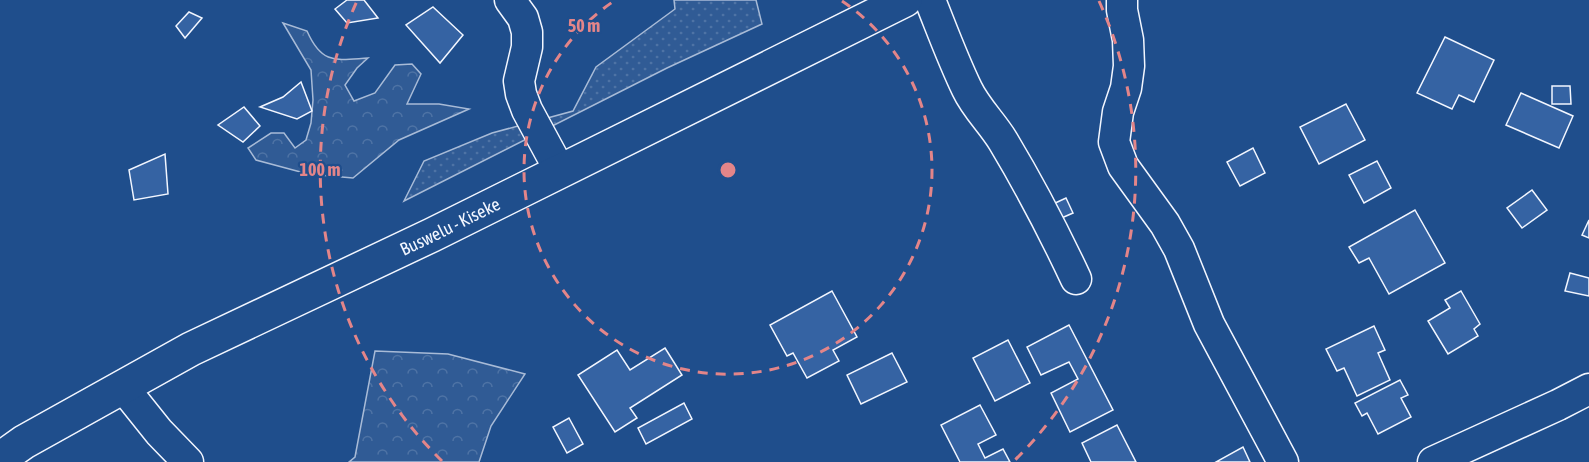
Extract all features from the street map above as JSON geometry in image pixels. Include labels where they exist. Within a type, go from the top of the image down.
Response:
[{"type":"main road","name":"Buswelu - Kiseke","points":[[0,459],[24,442],[190,349],[432,235],[904,0]]},
{"type":"street","points":[[510,0],[523,18],[527,32],[527,47],[519,81],[521,94],[527,110],[560,171]]},
{"type":"street","points":[[930,0],[968,91],[1023,174],[1076,279]]},
{"type":"street","points":[[1122,0],[1130,66],[1118,112],[1114,142],[1123,166],[1165,224],[1179,249],[1209,324],[1283,462]]},
{"type":"street","points":[[123,387],[159,432],[188,462]]},
{"type":"street","points":[[1433,462],[1589,389]]},
{"type":"green space","points":[[674,0],[756,0],[762,24],[667,68],[404,201],[424,161],[492,133],[573,111],[596,67],[675,9]]},
{"type":"green space","points":[[283,23],[307,31],[318,50],[331,58],[368,58],[357,68],[345,85],[354,101],[375,93],[395,65],[412,64],[421,74],[407,104],[439,104],[469,109],[399,140],[353,178],[308,174],[256,160],[248,148],[271,133],[284,133],[295,148],[306,140],[311,123],[313,100],[311,70]]},
{"type":"green space","points":[[375,351],[448,354],[525,374],[491,426],[479,462],[349,462],[355,457]]},
{"type":"building","points":[[347,0],[364,0],[378,18],[347,23],[335,9]]},
{"type":"building","points":[[433,7],[463,35],[440,63],[406,25]]},
{"type":"building","points":[[189,12],[202,18],[185,38],[176,26]]},
{"type":"building","points":[[1445,37],[1494,60],[1474,102],[1459,95],[1452,109],[1417,93]]},
{"type":"building","points":[[301,82],[312,111],[297,119],[260,107],[283,97]]},
{"type":"building","points":[[1552,86],[1570,86],[1571,104],[1552,104]]},
{"type":"building","points":[[1521,93],[1573,116],[1559,148],[1506,125]]},
{"type":"building","points":[[1346,104],[1365,140],[1319,164],[1300,127]]},
{"type":"building","points":[[244,107],[260,126],[243,142],[218,125]]},
{"type":"building","points":[[1253,148],[1265,173],[1240,186],[1227,162]]},
{"type":"building","points":[[165,154],[168,194],[134,200],[129,170]]},
{"type":"building","points":[[1377,161],[1391,188],[1364,203],[1349,175]]},
{"type":"building","points":[[1532,190],[1547,210],[1522,228],[1507,208]]},
{"type":"building","points":[[1066,198],[1073,213],[1057,220],[1051,205]]},
{"type":"building","points":[[1415,210],[1445,263],[1389,294],[1369,258],[1359,263],[1349,247]]},
{"type":"building","points":[[1589,220],[1589,238],[1582,235]]},
{"type":"building","points":[[1570,273],[1589,278],[1589,296],[1565,291]]},
{"type":"building","points":[[832,291],[857,337],[833,350],[839,361],[807,378],[793,353],[787,356],[770,325]]},
{"type":"building","points":[[1461,291],[1480,324],[1474,329],[1478,336],[1448,354],[1428,321],[1450,308],[1445,300]]},
{"type":"building","points":[[1069,325],[1113,410],[1070,432],[1051,393],[1078,379],[1069,362],[1041,375],[1027,347]]},
{"type":"building","points":[[1374,326],[1385,350],[1378,353],[1390,380],[1357,396],[1344,368],[1337,371],[1326,349]]},
{"type":"building","points":[[1008,340],[1030,383],[995,401],[973,358]]},
{"type":"building","points":[[665,348],[682,375],[630,408],[637,418],[615,432],[578,375],[617,350],[630,370]]},
{"type":"building","points":[[892,353],[907,382],[861,404],[847,375]]},
{"type":"building","points":[[1400,380],[1408,395],[1401,398],[1411,417],[1378,434],[1367,413],[1362,416],[1355,403]]},
{"type":"building","points":[[684,403],[692,419],[646,444],[638,428]]},
{"type":"building","points":[[980,405],[996,435],[978,444],[985,458],[1003,449],[1010,462],[960,462],[941,425]]},
{"type":"building","points":[[569,418],[583,444],[567,453],[553,427]]},
{"type":"building","points":[[1117,425],[1136,462],[1091,462],[1082,443]]},
{"type":"building","points":[[1243,447],[1250,462],[1216,462]]}]
